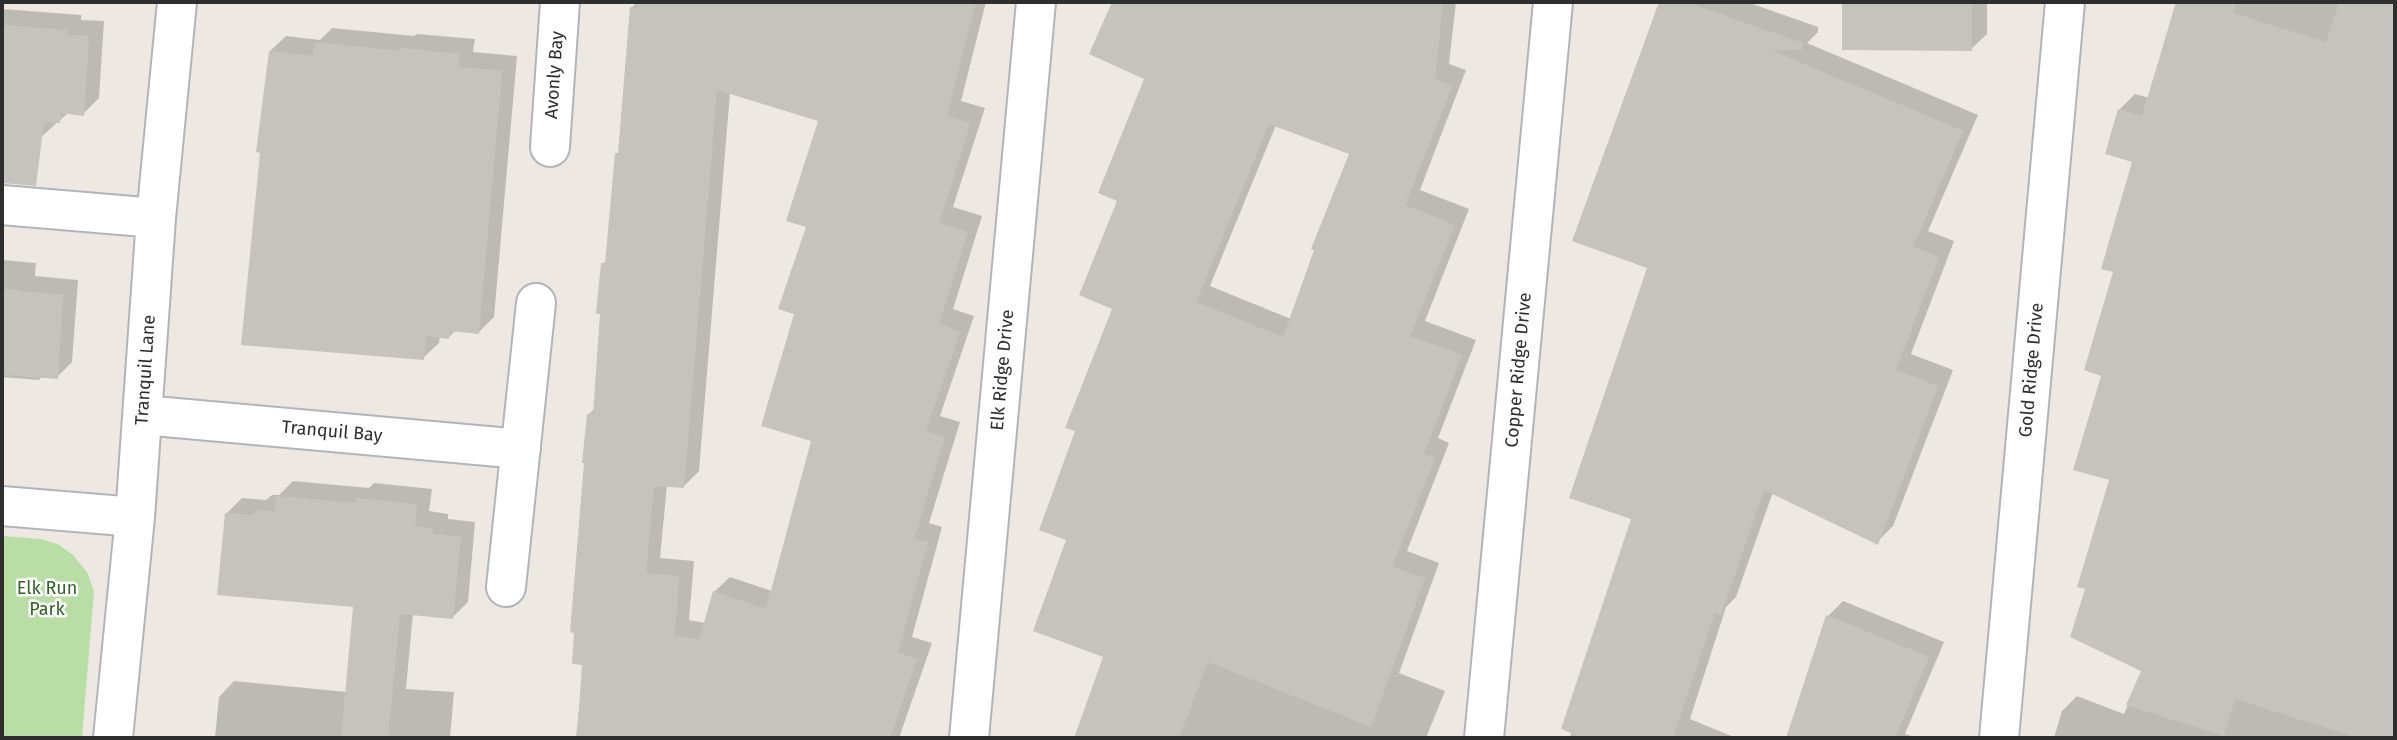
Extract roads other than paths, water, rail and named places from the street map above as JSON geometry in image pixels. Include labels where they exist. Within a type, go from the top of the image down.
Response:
[{"type":"street","name":"Tranquil Lane","points":[[113,738],[135,517],[156,218],[177,2]]},
{"type":"street","name":"Avonly Bay","points":[[550,147],[561,2]]},
{"type":"street","name":"Elk Ridge Drive","points":[[969,738],[1036,2]]},
{"type":"street","name":"Copper Ridge Drive","points":[[1485,738],[1553,2]]},
{"type":"street","name":"Gold Ridge Drive","points":[[1998,738],[2065,2]]},
{"type":"street","points":[[2,205],[156,218]]},
{"type":"street","points":[[506,587],[536,303]]},
{"type":"street","name":"Tranquil Bay","points":[[142,415],[521,449]]},
{"type":"street","points":[[2,506],[135,517]]},
{"type":"park label","name":"Elk Run Park","points":[[47,599]]}]
